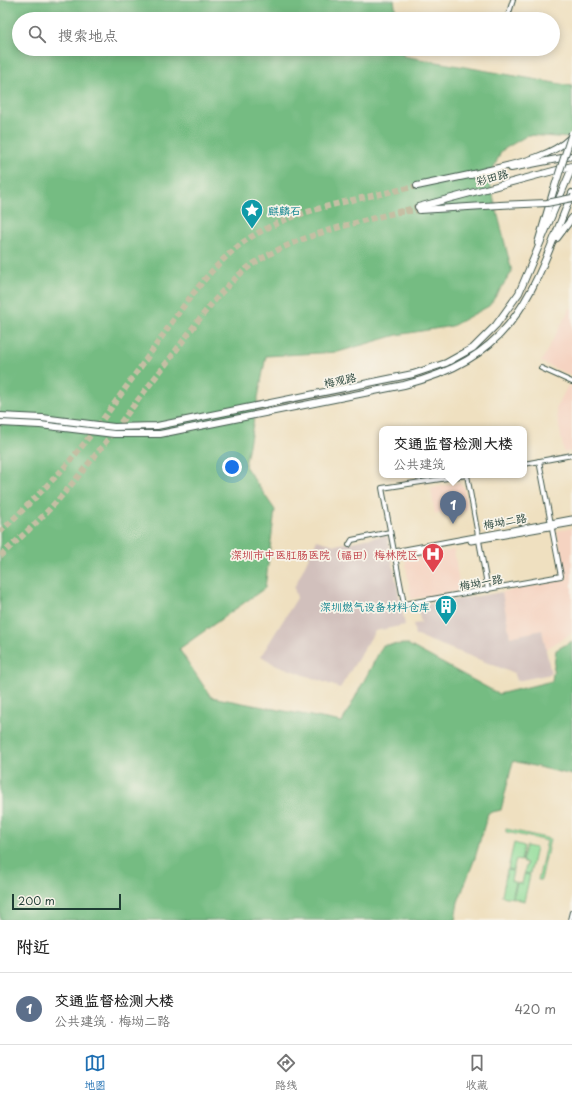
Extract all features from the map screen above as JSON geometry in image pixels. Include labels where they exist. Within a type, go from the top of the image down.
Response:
[{"type":"main road","points":[[470,175],[541,155],[558,147],[572,134]]},
{"type":"main road","points":[[528,273],[572,134]]},
{"type":"main road","name":"彩田路","points":[[417,186],[572,156]]},
{"type":"main road","name":"彩田路","points":[[572,167],[419,209],[547,203],[572,198]]},
{"type":"main road","name":"梅观路","points":[[0,416],[42,418],[114,427],[157,426],[413,374],[446,363],[473,348],[488,334],[508,310],[519,293],[572,167]]},
{"type":"main road","name":"梅观路","points":[[0,423],[40,425],[114,434],[166,434],[404,385],[437,376],[474,357],[502,334],[522,308],[545,260],[572,193]]},
{"type":"main road","points":[[545,260],[562,231],[572,218]]},
{"type":"street","points":[[509,12],[513,0]]},
{"type":"street","points":[[541,368],[572,382]]},
{"type":"street","points":[[527,463],[572,455]]},
{"type":"street","points":[[539,461],[551,525]]},
{"type":"street","points":[[395,554],[382,488],[447,478]]},
{"type":"street","points":[[468,478],[488,590]]},
{"type":"street","name":"梅坳二路","points":[[551,525],[572,519]]},
{"type":"street","name":"梅坳二路","points":[[395,554],[551,525],[572,523]]},
{"type":"street","name":"梅坳一路","points":[[395,554],[404,604],[488,590],[561,576],[551,525]]},
{"type":"street","points":[[349,545],[352,540],[390,532]]},
{"type":"street","points":[[570,920],[572,912]]},
{"type":"shaded area","points":[[570,308],[572,309],[572,376],[541,362]]},
{"type":"shaded area","points":[[568,385],[572,387],[572,451],[564,453],[556,409]]},
{"type":"shaded area","points":[[459,483],[464,487],[467,509],[435,514],[431,488]]},
{"type":"shaded area","points":[[572,528],[572,633],[546,649],[542,630],[510,637],[502,592],[567,579],[557,531]]},
{"type":"shaded area","points":[[387,535],[405,625],[375,631],[340,688],[274,664],[261,656],[297,598],[294,588],[317,540],[335,545]]},
{"type":"shaded area","name":"深圳市中医肛肠医院（福田）梅林院区","points":[[454,550],[460,591],[411,599],[405,558]]},
{"type":"shaded area","points":[[502,592],[510,637],[542,630],[551,674],[516,681],[514,673],[415,635],[413,624],[421,623],[417,606]]},
{"type":"green space","points":[[0,0],[394,0],[396,12],[12,12],[12,56],[403,56],[572,86],[572,129],[569,138],[528,135],[501,151],[489,179],[512,272],[489,306],[452,326],[397,335],[338,352],[266,356],[245,466],[275,510],[265,588],[179,649],[211,697],[342,722],[383,645],[407,644],[499,694],[552,681],[556,650],[572,641],[572,775],[513,761],[501,810],[488,813],[475,858],[458,902],[455,920],[0,920]]},
{"type":"green space","points":[[506,829],[550,839],[541,880],[538,880],[547,841],[506,832]]},
{"type":"green space","points":[[514,843],[524,846],[521,861],[516,860],[513,870],[508,869]]},
{"type":"green space","points":[[526,846],[536,848],[530,874],[524,873],[527,863],[522,861]]},
{"type":"green space","points":[[507,870],[513,871],[511,881],[516,882],[512,898],[502,896]]},
{"type":"green space","points":[[524,874],[530,875],[524,901],[513,898],[517,883],[522,884]]},
{"type":"tunnel","points":[[0,532],[47,486],[72,458],[201,284],[230,253],[245,241],[284,220],[351,200],[417,186]]},
{"type":"tunnel","points":[[0,556],[43,516],[84,470],[204,313],[228,285],[241,274],[253,264],[271,253],[312,236],[354,223],[418,207]]},
{"type":"tunnel","points":[[397,212],[420,210]]},
{"type":"place","name":"麒麟石","points":[[252,230]]},
{"type":"place","name":"交通监督检测大楼","points":[[453,524]]},
{"type":"place","name":"深圳市中医肛肠医院（福田）梅林院区","points":[[433,574]]},
{"type":"place","name":"深圳燃气设备材料仓库","points":[[446,626]]}]
